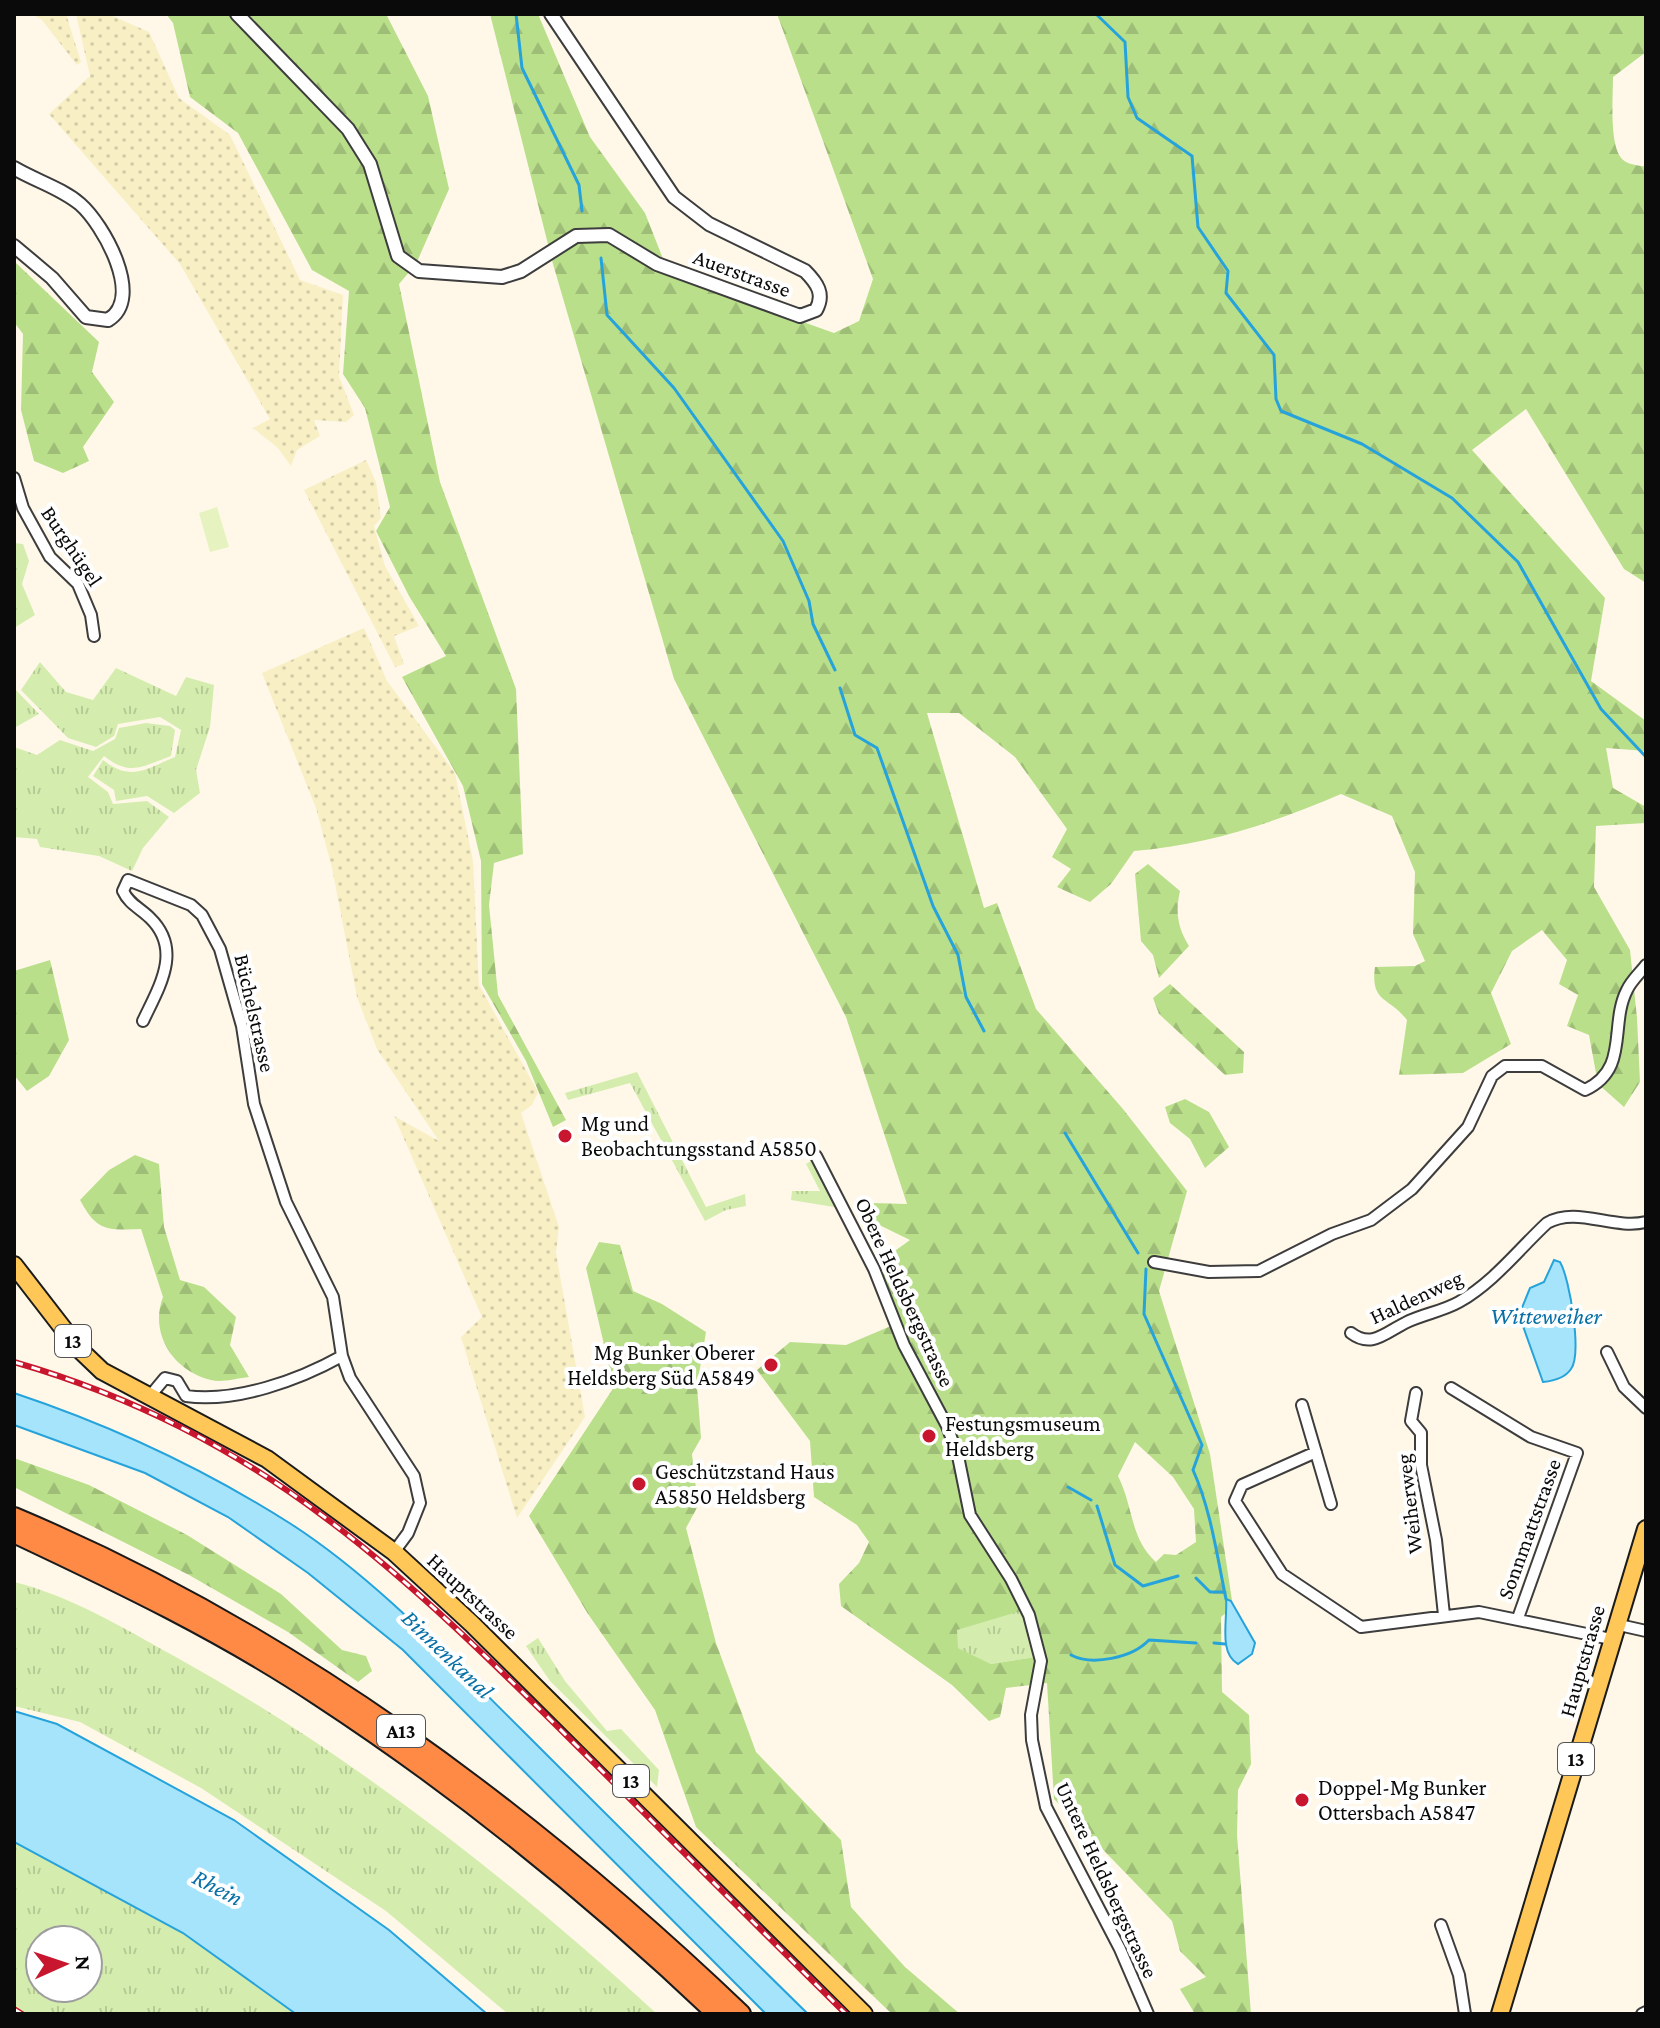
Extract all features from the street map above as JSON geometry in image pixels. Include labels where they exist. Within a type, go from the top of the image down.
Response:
[{"type":"highway","name":"A13","points":[[14,1517],[175,1591],[334,1685],[415,1740],[607,1892],[741,2014]]},
{"type":"highway","name":"A13","points":[[14,1533],[172,1610],[319,1696],[483,1811],[602,1910],[717,2014]]},
{"type":"main road","name":"Hauptstrasse","points":[[14,1265],[91,1361],[267,1459],[394,1552],[523,1674],[864,2014]]},
{"type":"main road","name":"Hauptstrasse","points":[[1500,2014],[1646,1529]]},
{"type":"main road","name":"Hauptstrasse","points":[[1508,1990],[1513,2014]]},
{"type":"street","name":"Auerstrasse","points":[[237,14],[348,129],[370,164],[395,249],[403,262],[419,271],[502,277],[521,271],[576,236],[609,235],[657,264],[742,295],[800,316],[816,310],[821,296],[817,282],[805,271],[709,224],[674,197],[551,14]]},
{"type":"street","points":[[14,168],[81,205],[99,225],[121,272],[122,297],[118,311],[108,320],[86,317],[52,278],[14,246]]},
{"type":"street","name":"Burghügel","points":[[14,478],[23,508],[50,557],[78,584],[91,615],[94,636]]},
{"type":"street","name":"Büchelstrasse","points":[[143,1021],[167,970],[168,956],[157,927],[127,900],[123,891],[128,880],[191,905],[202,915],[217,942],[242,1026],[254,1104],[286,1202],[333,1297],[342,1356],[350,1378],[414,1476],[420,1503],[408,1533],[394,1552]]},
{"type":"street","points":[[1154,1262],[1209,1272],[1259,1271],[1332,1234],[1371,1220],[1412,1189],[1468,1127],[1480,1095],[1492,1076],[1505,1066],[1542,1066],[1585,1090],[1598,1084],[1618,1050],[1621,1012],[1627,990],[1646,965]]},
{"type":"street","name":"Obere Heldsbergstrasse","points":[[816,1156],[874,1269],[904,1345],[947,1426],[958,1456],[970,1515],[1011,1579],[1029,1615],[1041,1661],[1031,1715]]},
{"type":"street","name":"Haldenweg","points":[[1351,1333],[1361,1340],[1371,1341],[1404,1323],[1457,1303],[1491,1281],[1547,1223],[1566,1216],[1617,1224],[1646,1222]]},
{"type":"street","points":[[1607,1352],[1624,1387],[1646,1408]]},
{"type":"street","points":[[150,1396],[165,1378],[177,1381],[186,1396],[204,1399],[288,1380],[317,1370],[342,1356]]},
{"type":"street","name":"Sonnmattstrasse","points":[[1451,1388],[1531,1437],[1577,1453],[1518,1618]]},
{"type":"street","name":"Weiherweg","points":[[1416,1393],[1411,1421],[1421,1433],[1421,1465],[1436,1540],[1444,1615]]},
{"type":"street","points":[[1302,1405],[1331,1504]]},
{"type":"street","points":[[1316,1452],[1242,1485],[1235,1501],[1275,1567],[1361,1627],[1479,1612],[1613,1631],[1646,1631]]},
{"type":"street","name":"Untere Heldsbergstrasse","points":[[1031,1715],[1038,1778],[1046,1807],[1120,1949],[1148,2014]]},
{"type":"street","points":[[1441,1925],[1459,1975],[1465,2014]]},
{"type":"shaded area","points":[[32,14],[66,14],[81,62],[77,65],[42,20]]},
{"type":"shaded area","points":[[76,14],[108,14],[149,32],[179,98],[230,135],[300,280],[343,295],[339,376],[354,415],[346,422],[314,420],[320,436],[297,450],[291,466],[278,448],[253,428],[270,419],[180,264],[49,114],[90,76]]},
{"type":"shaded area","points":[[366,460],[376,482],[381,518],[374,526],[385,566],[419,626],[394,636],[404,664],[395,667],[304,490]]},
{"type":"shaded area","points":[[364,628],[387,681],[455,773],[473,861],[479,985],[538,1092],[532,1105],[521,1113],[559,1227],[556,1253],[585,1417],[517,1518],[461,1337],[482,1317],[394,1116],[439,1141],[377,1049],[357,997],[332,868],[316,808],[262,673]]},
{"type":"green space","points":[[166,14],[386,14],[428,96],[449,189],[416,264],[399,284],[440,482],[516,689],[523,854],[494,863],[489,905],[498,995],[566,1120],[553,1127],[526,1061],[482,984],[481,861],[463,786],[402,677],[446,656],[409,596],[376,531],[390,507],[365,408],[343,374],[349,291],[312,270],[238,133],[190,97],[173,23]]},
{"type":"green space","points":[[490,14],[538,14],[590,137],[645,213],[669,274],[834,333],[859,321],[873,279],[777,14],[1646,14],[1646,52],[1613,77],[1612,108],[1615,143],[1622,159],[1646,167],[1646,583],[1624,569],[1526,409],[1472,450],[1605,598],[1591,681],[1646,721],[1646,751],[1606,748],[1613,788],[1646,807],[1646,823],[1596,826],[1594,887],[1630,950],[1637,1018],[1640,1082],[1624,1107],[1598,1084],[1589,1035],[1567,1026],[1578,995],[1559,984],[1567,960],[1542,930],[1512,951],[1491,993],[1511,1044],[1463,1073],[1399,1075],[1407,1020],[1378,994],[1375,967],[1415,966],[1425,961],[1413,934],[1415,872],[1392,816],[1341,794],[1240,831],[1188,844],[1134,851],[1111,884],[1090,902],[1057,887],[1071,869],[1052,857],[1067,829],[1015,757],[959,713],[927,713],[984,908],[997,903],[1036,1009],[1123,1109],[1187,1191],[1159,1291],[1210,1454],[1233,1607],[1221,1617],[1222,1692],[1249,1715],[1251,1764],[1238,1790],[1237,1835],[1251,2014],[1195,2014],[1180,1989],[1206,1977],[1180,1951],[1172,1921],[1054,1799],[1047,1683],[1006,1688],[1000,1717],[989,1721],[952,1685],[841,1606],[839,1584],[859,1563],[869,1542],[857,1525],[814,1497],[810,1441],[757,1370],[790,1342],[846,1345],[898,1323],[880,1296],[885,1258],[910,1240],[871,1221],[872,1203],[907,1204],[846,1017],[674,679],[553,264]],"holes":[[[1135,1442],[1173,1477],[1194,1509],[1196,1542],[1176,1555],[1164,1554],[1156,1562],[1141,1543],[1118,1476]],[[1024,1610],[1036,1657],[991,1664],[958,1648],[957,1630]]]},
{"type":"green space","points":[[16,263],[99,342],[92,372],[114,402],[83,447],[89,461],[63,473],[34,461],[21,410],[23,334],[14,322]]},
{"type":"green space","points":[[217,507],[229,547],[210,552],[199,513]]},
{"type":"green space","points":[[14,543],[23,544],[29,561],[22,584],[35,615],[14,628]]},
{"type":"green space","points":[[40,662],[66,692],[93,700],[116,668],[176,696],[186,677],[214,685],[210,727],[196,770],[200,793],[174,813],[147,796],[116,801],[114,790],[93,776],[103,760],[130,772],[147,769],[175,757],[181,730],[160,717],[118,724],[114,736],[96,747],[68,738],[21,690]]},
{"type":"green space","points":[[14,688],[39,714],[14,728]]},
{"type":"green space","points":[[146,723],[170,726],[175,730],[171,756],[129,768],[104,756],[88,777],[108,792],[113,804],[147,801],[169,817],[143,848],[132,871],[99,856],[40,847],[37,839],[14,837],[14,747],[37,755],[60,740],[93,751],[115,739],[119,728]]},
{"type":"green space","points":[[1148,864],[1180,891],[1178,920],[1189,946],[1159,978],[1153,955],[1141,941],[1135,874]]},
{"type":"green space","points":[[50,960],[69,1040],[49,1076],[27,1091],[14,1075],[14,971]]},
{"type":"green space","points":[[1170,984],[1244,1052],[1243,1073],[1225,1075],[1159,1014],[1153,998]]},
{"type":"green space","points":[[637,1072],[706,1207],[745,1194],[746,1206],[726,1210],[705,1221],[630,1083],[568,1100],[565,1093]]},
{"type":"green space","points":[[1185,1099],[1209,1112],[1229,1147],[1205,1168],[1190,1139],[1170,1123],[1165,1107]]},
{"type":"green space","points":[[135,1155],[159,1164],[164,1227],[180,1280],[204,1287],[236,1317],[230,1345],[249,1377],[211,1380],[197,1375],[175,1359],[162,1337],[159,1311],[163,1297],[141,1229],[104,1227],[92,1218],[80,1200],[109,1170]]},
{"type":"green space","points":[[814,1159],[840,1208],[791,1200],[792,1191],[820,1191],[806,1164]]},
{"type":"green space","points":[[599,1242],[620,1245],[633,1291],[662,1304],[706,1332],[697,1386],[701,1438],[692,1454],[698,1506],[686,1528],[716,1643],[756,1752],[841,1840],[851,1907],[905,1967],[960,2014],[892,2014],[696,1827],[655,1710],[588,1614],[529,1516],[614,1387],[586,1268]]},
{"type":"green space","points":[[14,1458],[89,1485],[187,1535],[281,1594],[342,1650],[366,1656],[372,1671],[358,1682],[288,1632],[189,1575],[14,1487]]},
{"type":"green space","points":[[14,1582],[76,1604],[174,1656],[239,1694],[365,1776],[544,1914],[657,2014],[508,2014],[386,1911],[201,1788],[80,1722],[14,1706]]},
{"type":"green space","points":[[1024,1609],[1036,1657],[991,1664],[957,1648],[956,1630]]},
{"type":"green space","points":[[538,1638],[565,1681],[607,1731],[621,1729],[659,1770],[657,1787],[550,1681],[526,1646]]},
{"type":"green space","points":[[14,1842],[183,1933],[296,2014],[14,2012]]},
{"type":"water","name":"Witteweiher","points":[[1554,1260],[1560,1262],[1567,1284],[1573,1316],[1574,1361],[1568,1372],[1543,1382],[1519,1315],[1530,1288],[1544,1282]]},
{"type":"water","points":[[14,1393],[122,1434],[191,1467],[291,1524],[353,1569],[439,1647],[808,2014],[766,2014],[403,1650],[308,1573],[228,1517],[145,1473],[14,1425]]},
{"type":"water","points":[[1226,1599],[1231,1601],[1255,1643],[1252,1654],[1238,1664],[1232,1659],[1226,1644]]},
{"type":"water","name":"Rhein","points":[[14,1711],[57,1724],[234,1820],[389,1930],[487,2014],[296,2014],[183,1933],[14,1842]]},
{"type":"waterway","points":[[516,14],[522,68],[579,185],[582,211]]},
{"type":"waterway","points":[[1096,14],[1125,42],[1128,97],[1137,118],[1192,156],[1198,227],[1228,271],[1226,293],[1274,355],[1276,399],[1281,411],[1362,444],[1452,498],[1518,562],[1601,709],[1646,757]]},
{"type":"waterway","points":[[601,258],[607,315],[674,388],[783,541],[809,601],[813,624],[835,670]]},
{"type":"waterway","points":[[840,688],[855,735],[877,748],[933,906],[958,955],[966,997],[984,1031]]},
{"type":"waterway","points":[[1065,1133],[1138,1253]]},
{"type":"waterway","points":[[1146,1269],[1144,1314],[1202,1445],[1193,1470],[1209,1517],[1226,1599]]},
{"type":"waterway","points":[[1068,1487],[1091,1500]]},
{"type":"waterway","points":[[1097,1506],[1115,1565],[1143,1586],[1178,1576]]},
{"type":"waterway","points":[[1196,1578],[1210,1592],[1225,1592]]},
{"type":"waterway","points":[[1071,1655],[1100,1660],[1122,1656],[1149,1640],[1196,1643]]},
{"type":"waterway","points":[[1214,1643],[1225,1644]]},
{"type":"railway","points":[[14,1362],[102,1392],[182,1428],[255,1470],[324,1516],[389,1568],[515,1685],[846,2014]]},
{"type":"railway","points":[[14,2009],[22,2014]]},
{"type":"place","name":"Mg und Beobachtungsstand A5850","points":[[565,1136]]},
{"type":"place","name":"Mg Bunker Oberer Heldsberg Süd A5849","points":[[771,1365]]},
{"type":"place","name":"Festungsmuseum Heldsberg","points":[[929,1436]]},
{"type":"place","name":"Geschützstand Haus A5850 Heldsberg","points":[[639,1484]]},
{"type":"place","name":"Doppel-Mg Bunker Ottersbach A5847","points":[[1302,1800]]},
{"type":"water label","name":"Binnenkanal","points":[[448,1654]]}]
